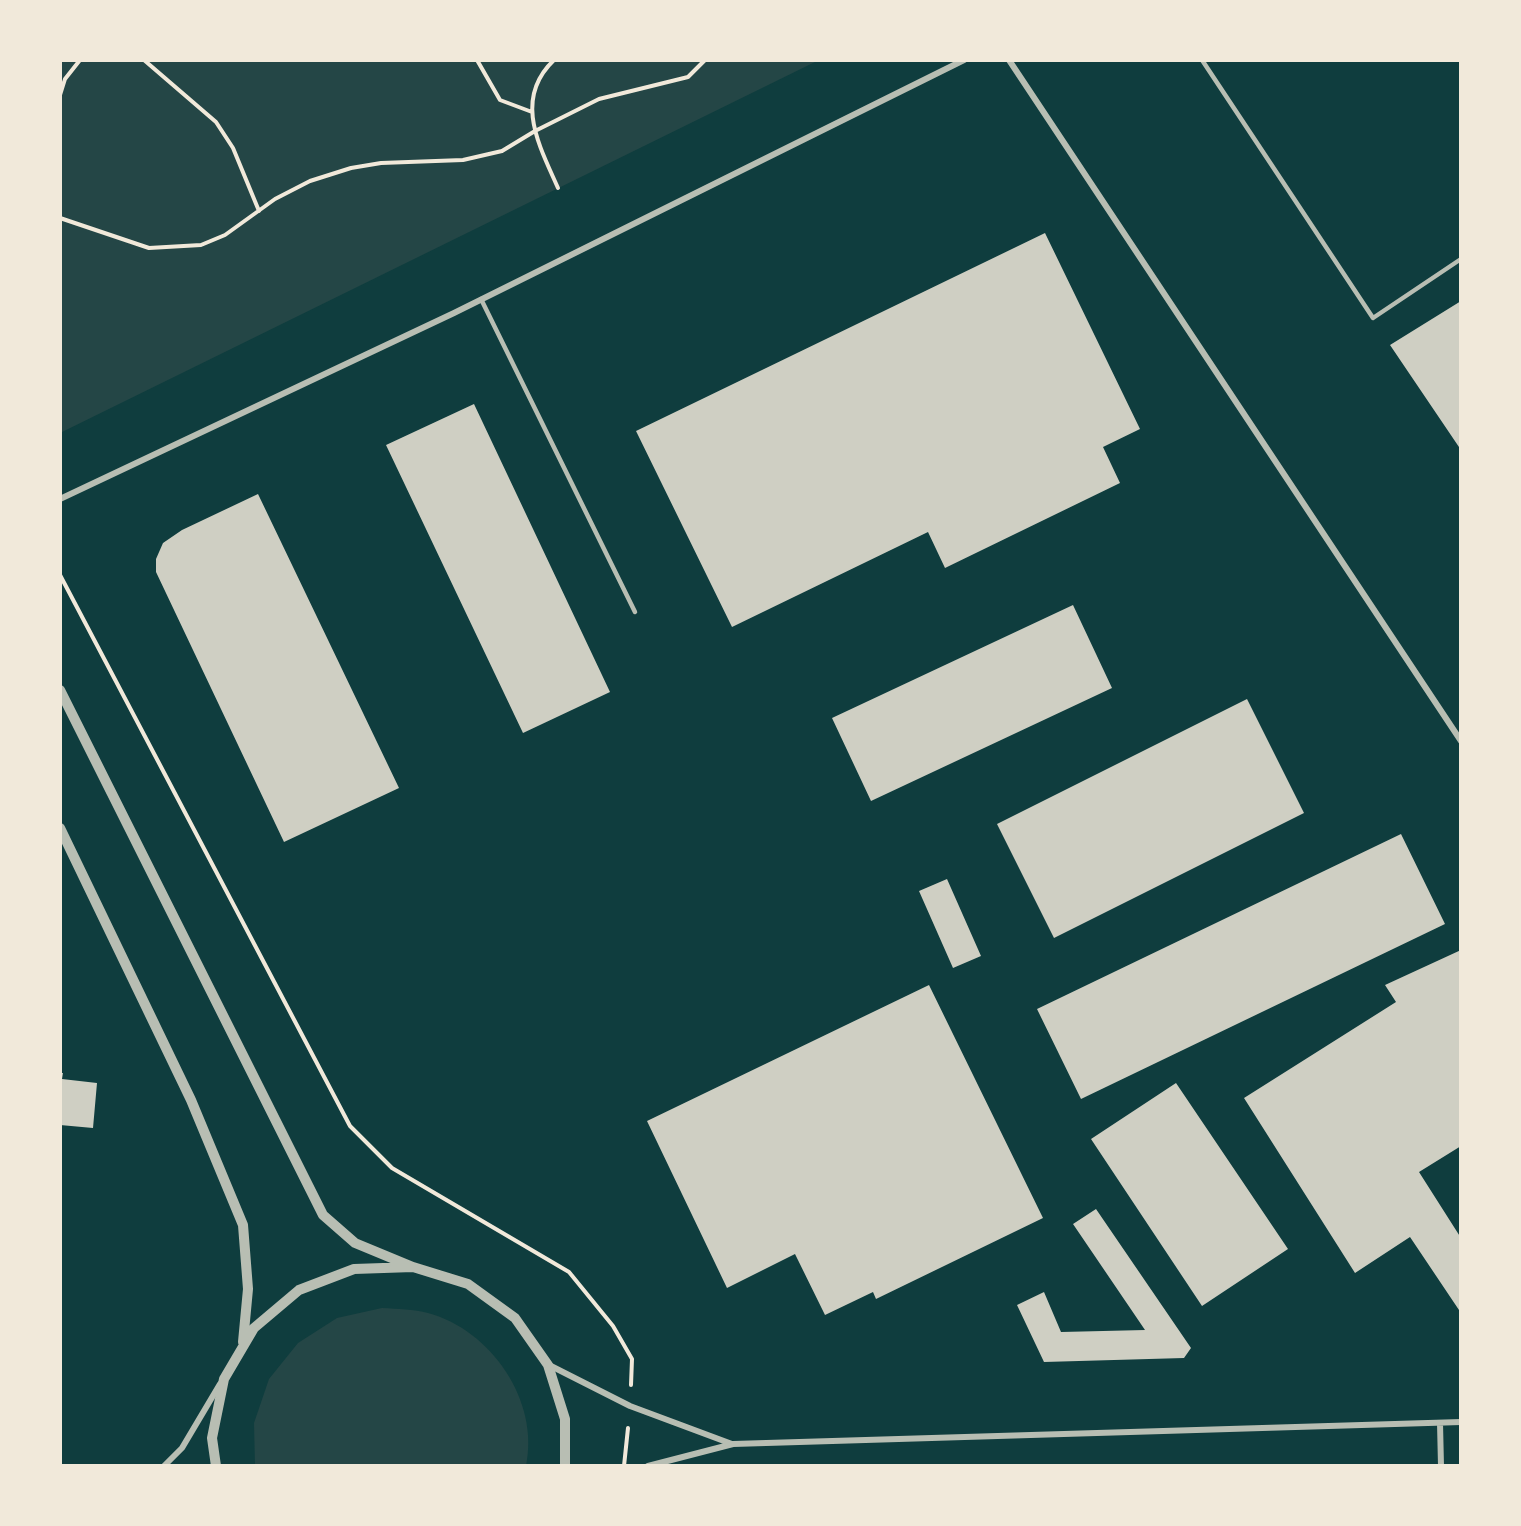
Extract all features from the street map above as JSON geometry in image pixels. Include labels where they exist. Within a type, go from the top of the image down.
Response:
[{"type":"street","points":[[60,499],[481,299],[964,60]]},
{"type":"street","points":[[1009,60],[1461,741]]},
{"type":"street","points":[[60,690],[323,1215],[355,1243],[413,1268],[468,1284],[515,1318],[548,1365],[565,1419],[565,1466]]},
{"type":"street","points":[[60,828],[191,1100],[243,1225],[249,1289],[242,1348]]},
{"type":"street","points":[[164,1466],[182,1448],[254,1328],[299,1290],[354,1269],[413,1268]]},
{"type":"street","points":[[548,1365],[630,1406],[733,1444]]},
{"type":"street","points":[[216,1466],[212,1438],[224,1379]]},
{"type":"street","points":[[648,1466],[733,1444],[1461,1422]]},
{"type":"street","points":[[1440,1423],[1441,1466]]},
{"type":"lane","points":[[1202,60],[1373,318],[1461,259]]},
{"type":"lane","points":[[481,299],[635,612]]},
{"type":"path","points":[[60,95],[62,79],[80,60]]},
{"type":"path","points":[[144,60],[216,122],[234,148],[259,211]]},
{"type":"path","points":[[477,60],[500,100],[532,112]]},
{"type":"path","points":[[554,60],[542,71],[534,92],[532,112],[535,131],[558,188]]},
{"type":"path","points":[[60,218],[149,248],[201,245],[225,235],[259,211],[310,181],[351,168],[381,163],[463,160],[502,151],[535,131],[599,99],[688,77],[705,60]]},
{"type":"path","points":[[60,575],[350,1126],[392,1168],[569,1272],[613,1326],[632,1359],[624,1466]]},
{"type":"shaded area","points":[[60,60],[819,60],[60,433]]},
{"type":"shaded area","points":[[382,1308],[428,1313],[451,1322],[472,1335],[490,1352],[506,1372],[518,1394],[525,1417],[528,1441],[526,1466],[255,1466],[254,1423],[269,1379],[298,1343],[337,1318]]},
{"type":"building","points":[[1045,233],[1140,429],[1103,447],[1120,483],[945,568],[928,532],[732,627],[636,431]]},
{"type":"building","points":[[1461,301],[1461,450],[1390,345]]},
{"type":"building","points":[[474,404],[610,692],[523,733],[386,445]]},
{"type":"building","points":[[258,494],[399,788],[284,842],[156,572],[156,559],[163,543],[182,530]]},
{"type":"building","points":[[1073,605],[1112,688],[871,801],[832,718]]},
{"type":"building","points":[[1247,699],[1304,813],[1054,938],[997,824]]},
{"type":"building","points":[[1401,834],[1445,924],[1081,1099],[1037,1009]]},
{"type":"building","points":[[947,879],[981,956],[953,968],[919,891]]},
{"type":"building","points":[[1461,950],[1461,1146],[1419,1172],[1461,1238],[1461,1313],[1410,1237],[1355,1273],[1244,1098],[1396,1002],[1385,985]]},
{"type":"building","points":[[929,985],[1043,1218],[876,1299],[873,1292],[825,1315],[795,1254],[727,1288],[647,1121]]},
{"type":"building","points":[[60,1073],[63,1073],[62,1079],[97,1083],[93,1128],[60,1125]]},
{"type":"building","points":[[1176,1083],[1288,1249],[1202,1306],[1091,1139]]},
{"type":"building","points":[[1096,1209],[1191,1348],[1184,1358],[1044,1362],[1017,1305],[1044,1292],[1061,1332],[1145,1330],[1073,1224]]}]
